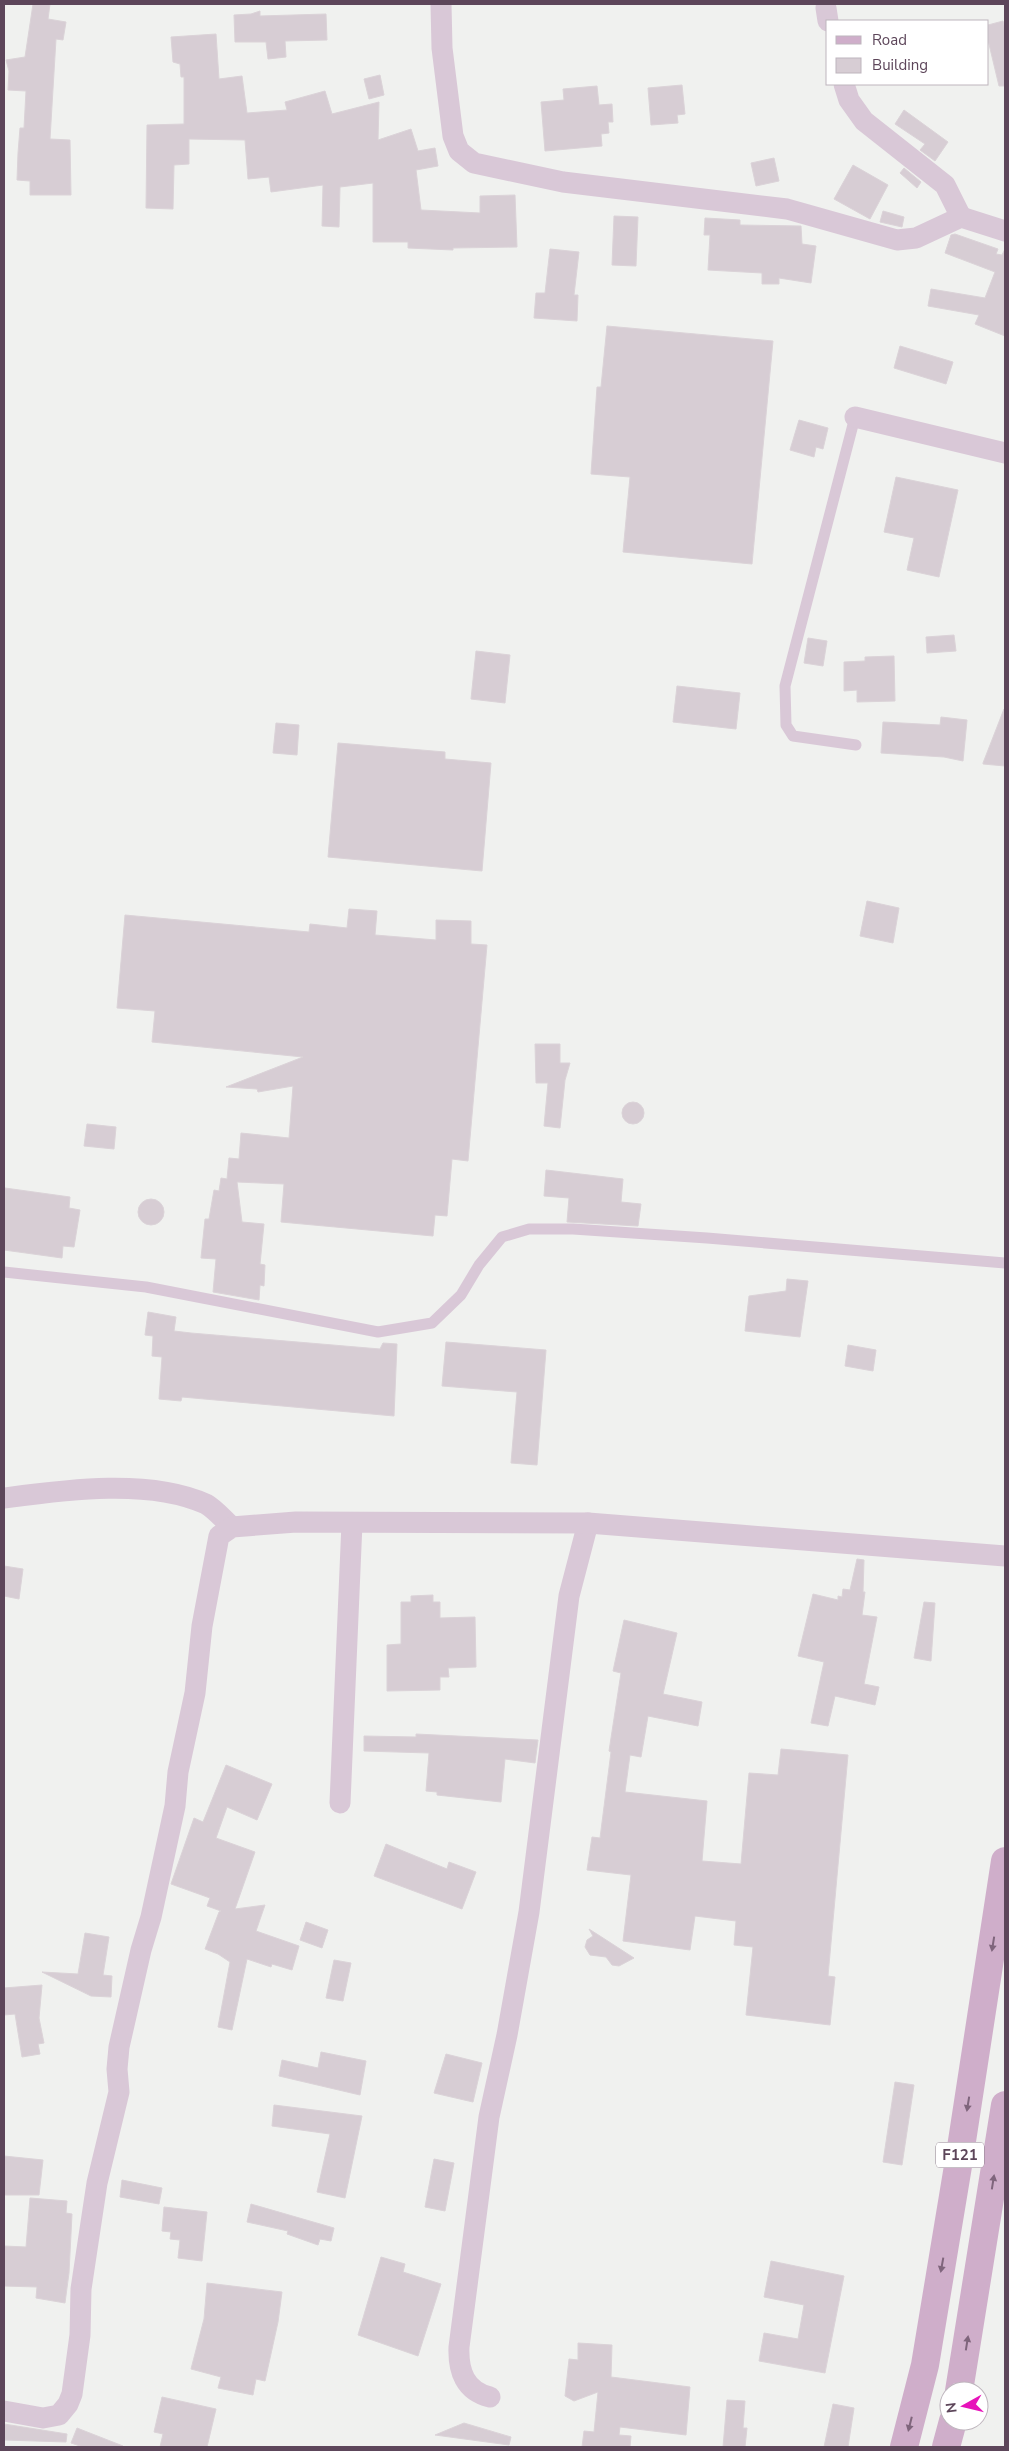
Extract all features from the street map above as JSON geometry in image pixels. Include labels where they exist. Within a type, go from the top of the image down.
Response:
[{"type":"main road","name":"F121","points":[[904,2447],[925,2365],[1005,1861]]},
{"type":"main road","name":"F121","points":[[961,2381],[1001,2156],[1005,2105]]},
{"type":"main road","points":[[946,2447],[950,2431]]},
{"type":"street","points":[[441,4],[442,48],[453,136],[459,150],[474,164],[564,182],[787,209],[897,240],[916,238],[960,217],[1005,231]]},
{"type":"street","points":[[844,85],[849,100],[864,121],[946,185],[960,217]]},
{"type":"street","points":[[855,417],[1005,453]]},
{"type":"street","points":[[4,1498],[99,1487],[163,1492],[207,1505],[232,1527]]},
{"type":"street","points":[[4,2411],[43,2418],[59,2415],[68,2404],[72,2394],[80,2335],[81,2289],[97,2183],[119,2092],[117,2069],[119,2047],[141,1950],[151,1917],[175,1806],[178,1772],[195,1693],[202,1626],[219,1536],[232,1527],[296,1522],[588,1523],[1005,1556]]},
{"type":"street","points":[[340,1803],[352,1523]]},
{"type":"street","points":[[490,2397],[474,2389],[466,2381],[458,2366],[458,2347],[489,2117],[507,2035],[529,1912],[569,1596],[588,1523]]},
{"type":"lane","points":[[855,417],[788,677],[785,696],[786,725],[793,736],[856,745]]},
{"type":"lane","points":[[4,1272],[146,1288],[378,1332],[432,1323],[461,1295],[479,1265],[502,1237],[529,1229],[573,1228],[1005,1263]]},
{"type":"building","points":[[33,4],[50,4],[48,19],[66,22],[63,40],[56,39],[50,139],[70,140],[71,195],[30,195],[30,181],[17,180],[20,128],[24,128],[26,91],[8,90],[9,71],[6,60],[25,57]]},
{"type":"building","points":[[260,11],[260,16],[326,14],[327,40],[285,41],[286,57],[268,59],[266,42],[235,42],[234,15],[251,14]]},
{"type":"building","points":[[1003,21],[1005,30],[1005,86],[999,86],[989,44],[989,25]]},
{"type":"building","points":[[216,34],[219,79],[242,76],[247,113],[287,110],[285,102],[325,91],[332,114],[379,102],[378,140],[411,129],[418,151],[435,148],[438,166],[416,170],[421,210],[480,213],[480,196],[515,195],[517,247],[453,248],[453,250],[408,248],[408,242],[373,242],[373,183],[340,187],[339,227],[322,226],[323,185],[271,192],[269,177],[248,179],[245,140],[189,139],[189,164],[174,165],[173,209],[146,208],[147,125],[184,124],[184,77],[181,77],[180,64],[173,62],[171,37]]},
{"type":"building","points":[[380,75],[384,95],[369,99],[364,79]]},
{"type":"building","points":[[682,85],[685,114],[677,115],[678,123],[651,125],[648,88]]},
{"type":"building","points":[[597,86],[599,105],[612,104],[613,122],[608,122],[609,133],[601,134],[602,146],[545,151],[541,102],[564,100],[563,89]]},
{"type":"building","points":[[904,110],[948,142],[935,161],[920,150],[925,144],[895,124]]},
{"type":"building","points":[[774,158],[779,181],[756,186],[751,163]]},
{"type":"building","points":[[853,165],[888,185],[870,219],[834,199]]},
{"type":"building","points":[[904,168],[921,182],[917,188],[900,173]]},
{"type":"building","points":[[883,211],[904,217],[902,227],[880,222]]},
{"type":"building","points":[[614,216],[638,217],[636,266],[612,265]]},
{"type":"building","points":[[705,218],[740,220],[740,225],[801,226],[802,244],[816,246],[811,283],[779,278],[779,284],[762,284],[762,273],[708,270],[710,235],[704,235]]},
{"type":"building","points":[[955,234],[998,249],[996,254],[1002,255],[1005,249],[1005,336],[975,324],[979,315],[928,306],[931,289],[985,298],[995,272],[945,253],[951,235]]},
{"type":"building","points":[[550,249],[579,252],[574,295],[578,295],[577,321],[534,318],[536,293],[545,293]]},
{"type":"building","points":[[607,326],[773,341],[752,564],[623,552],[630,477],[591,474],[597,387],[601,387]]},
{"type":"building","points":[[900,346],[953,362],[946,384],[894,368]]},
{"type":"building","points":[[799,420],[828,428],[823,449],[816,447],[814,457],[790,450]]},
{"type":"building","points":[[896,477],[958,490],[939,577],[907,570],[914,538],[884,532]]},
{"type":"building","points":[[954,635],[956,651],[927,653],[926,637]]},
{"type":"building","points":[[808,638],[827,641],[823,666],[804,663]]},
{"type":"building","points":[[476,651],[510,655],[505,703],[471,699]]},
{"type":"building","points":[[894,656],[895,701],[857,702],[857,690],[844,691],[844,662],[865,661],[865,657]]},
{"type":"building","points":[[677,686],[740,693],[736,729],[673,722]]},
{"type":"building","points":[[1004,709],[1005,766],[983,764],[983,763]]},
{"type":"building","points":[[941,717],[967,720],[963,761],[944,757],[881,753],[883,722],[940,725]]},
{"type":"building","points":[[276,723],[299,725],[297,755],[273,753]]},
{"type":"building","points":[[338,743],[445,752],[445,759],[491,763],[482,871],[328,857]]},
{"type":"building","points":[[867,901],[899,908],[893,943],[860,936]]},
{"type":"building","points":[[349,909],[377,911],[375,935],[436,940],[436,920],[471,921],[471,944],[487,945],[468,1161],[452,1159],[447,1216],[435,1215],[433,1236],[281,1222],[284,1184],[237,1182],[242,1222],[264,1224],[260,1264],[265,1265],[264,1286],[260,1285],[259,1300],[213,1292],[216,1259],[201,1258],[205,1219],[209,1219],[214,1190],[219,1191],[221,1178],[227,1179],[229,1158],[239,1159],[241,1133],[289,1138],[293,1086],[258,1092],[257,1089],[226,1087],[303,1057],[152,1042],[155,1011],[117,1008],[125,915],[309,932],[310,924],[347,928]]},
{"type":"building","points":[[535,1044],[560,1044],[560,1063],[570,1063],[565,1080],[560,1128],[544,1126],[548,1083],[536,1083]]},
{"type":"building","points":[[633,1102],[641,1105],[644,1113],[641,1121],[633,1124],[625,1121],[622,1113],[625,1105]]},
{"type":"building","points":[[87,1124],[116,1127],[114,1149],[84,1146]]},
{"type":"building","points":[[546,1170],[623,1179],[621,1202],[641,1204],[638,1226],[567,1222],[569,1198],[544,1196]]},
{"type":"building","points":[[5,1188],[70,1197],[69,1208],[80,1210],[74,1247],[63,1246],[62,1258],[4,1250]]},
{"type":"building","points":[[151,1199],[160,1203],[164,1212],[160,1221],[151,1225],[142,1221],[138,1212],[142,1203]]},
{"type":"building","points":[[787,1279],[808,1281],[800,1337],[745,1331],[749,1296],[786,1291]]},
{"type":"building","points":[[148,1312],[176,1317],[174,1331],[380,1349],[383,1343],[397,1344],[394,1416],[182,1397],[181,1401],[159,1399],[162,1357],[152,1356],[153,1336],[145,1335]]},
{"type":"building","points":[[446,1342],[546,1350],[537,1465],[511,1463],[517,1392],[442,1386]]},
{"type":"building","points":[[848,1345],[876,1350],[873,1371],[845,1366]]},
{"type":"building","points":[[857,1559],[864,1560],[863,1592],[865,1592],[862,1615],[877,1617],[864,1684],[879,1687],[875,1705],[835,1696],[828,1726],[811,1723],[824,1662],[798,1656],[813,1594],[838,1600],[838,1596],[842,1597],[843,1589],[850,1590]]},
{"type":"building","points":[[4,1566],[23,1569],[19,1599],[4,1596]]},
{"type":"building","points":[[433,1595],[433,1602],[440,1602],[440,1618],[475,1617],[476,1667],[448,1668],[449,1677],[440,1677],[440,1690],[387,1691],[387,1645],[401,1644],[401,1602],[411,1602],[411,1596]]},
{"type":"building","points":[[924,1602],[935,1603],[931,1661],[914,1658]]},
{"type":"building","points":[[624,1620],[677,1633],[663,1694],[702,1702],[698,1726],[648,1716],[641,1757],[630,1755],[625,1792],[707,1801],[702,1861],[741,1864],[749,1773],[778,1775],[781,1749],[848,1755],[828,1976],[835,1977],[830,2025],[746,2015],[753,1947],[734,1945],[736,1921],[695,1916],[690,1950],[623,1941],[631,1875],[587,1870],[592,1837],[600,1838],[611,1752],[609,1751],[621,1673],[613,1671]]},
{"type":"building","points":[[416,1734],[538,1740],[535,1763],[505,1759],[501,1802],[437,1795],[437,1792],[426,1791],[429,1753],[364,1751],[364,1736],[416,1737]]},
{"type":"building","points":[[226,1765],[272,1784],[257,1820],[227,1807],[216,1838],[255,1852],[235,1909],[265,1905],[256,1931],[299,1946],[292,1970],[272,1964],[271,1967],[247,1959],[232,2030],[218,2027],[230,1962],[218,1954],[205,1949],[221,1911],[207,1906],[210,1898],[171,1884],[194,1818],[203,1822]]},
{"type":"building","points":[[386,1844],[447,1869],[449,1862],[476,1872],[462,1909],[374,1876]]},
{"type":"building","points":[[306,1922],[328,1930],[322,1948],[300,1940]]},
{"type":"building","points":[[589,1929],[634,1958],[619,1966],[612,1965],[606,1957],[590,1955],[585,1947],[587,1940],[593,1936]]},
{"type":"building","points":[[85,1933],[109,1937],[103,1975],[112,1976],[111,1997],[91,1996],[42,1972],[78,1974]]},
{"type":"building","points":[[334,1960],[351,1963],[343,2001],[326,1998]]},
{"type":"building","points":[[42,1985],[39,2018],[44,2043],[38,2044],[40,2054],[22,2057],[15,2014],[4,2015],[4,1988]]},
{"type":"building","points":[[321,2052],[366,2061],[360,2095],[279,2076],[282,2060],[318,2068]]},
{"type":"building","points":[[446,2054],[482,2063],[473,2102],[434,2093]]},
{"type":"building","points":[[895,2082],[914,2085],[902,2165],[883,2162]]},
{"type":"building","points":[[274,2105],[362,2116],[345,2198],[317,2192],[330,2134],[272,2126]]},
{"type":"building","points":[[4,2156],[43,2160],[39,2195],[4,2195]]},
{"type":"building","points":[[434,2159],[454,2163],[445,2211],[425,2207]]},
{"type":"building","points":[[122,2180],[162,2188],[159,2204],[120,2197]]},
{"type":"building","points":[[30,2198],[67,2201],[66,2213],[72,2214],[69,2273],[65,2303],[36,2298],[37,2287],[4,2286],[4,2246],[26,2247]]},
{"type":"building","points":[[251,2204],[334,2228],[331,2241],[320,2239],[318,2245],[287,2234],[288,2231],[247,2222]]},
{"type":"building","points":[[164,2207],[207,2212],[202,2261],[178,2258],[180,2240],[170,2239],[171,2232],[162,2231]]},
{"type":"building","points":[[381,2257],[405,2264],[403,2272],[441,2284],[418,2356],[358,2335]]},
{"type":"building","points":[[771,2261],[844,2276],[825,2373],[759,2361],[764,2333],[798,2339],[804,2305],[764,2297]]},
{"type":"building","points":[[207,2283],[282,2292],[278,2322],[265,2381],[256,2379],[253,2395],[218,2388],[221,2377],[191,2369],[204,2319]]},
{"type":"building","points":[[578,2343],[612,2345],[611,2377],[690,2387],[686,2435],[620,2427],[619,2435],[631,2436],[630,2447],[582,2447],[584,2431],[594,2432],[598,2392],[574,2401],[565,2396],[569,2359],[578,2360]]},
{"type":"building","points":[[162,2397],[216,2409],[207,2447],[160,2447],[163,2434],[154,2432]]},
{"type":"building","points":[[727,2400],[745,2401],[743,2428],[747,2428],[745,2447],[723,2447]]},
{"type":"building","points":[[833,2404],[854,2408],[848,2447],[824,2447]]},
{"type":"building","points":[[464,2423],[511,2437],[509,2445],[435,2435]]},
{"type":"building","points":[[4,2424],[67,2434],[66,2442],[4,2440]]},
{"type":"building","points":[[77,2428],[123,2447],[83,2447],[71,2443]]}]
